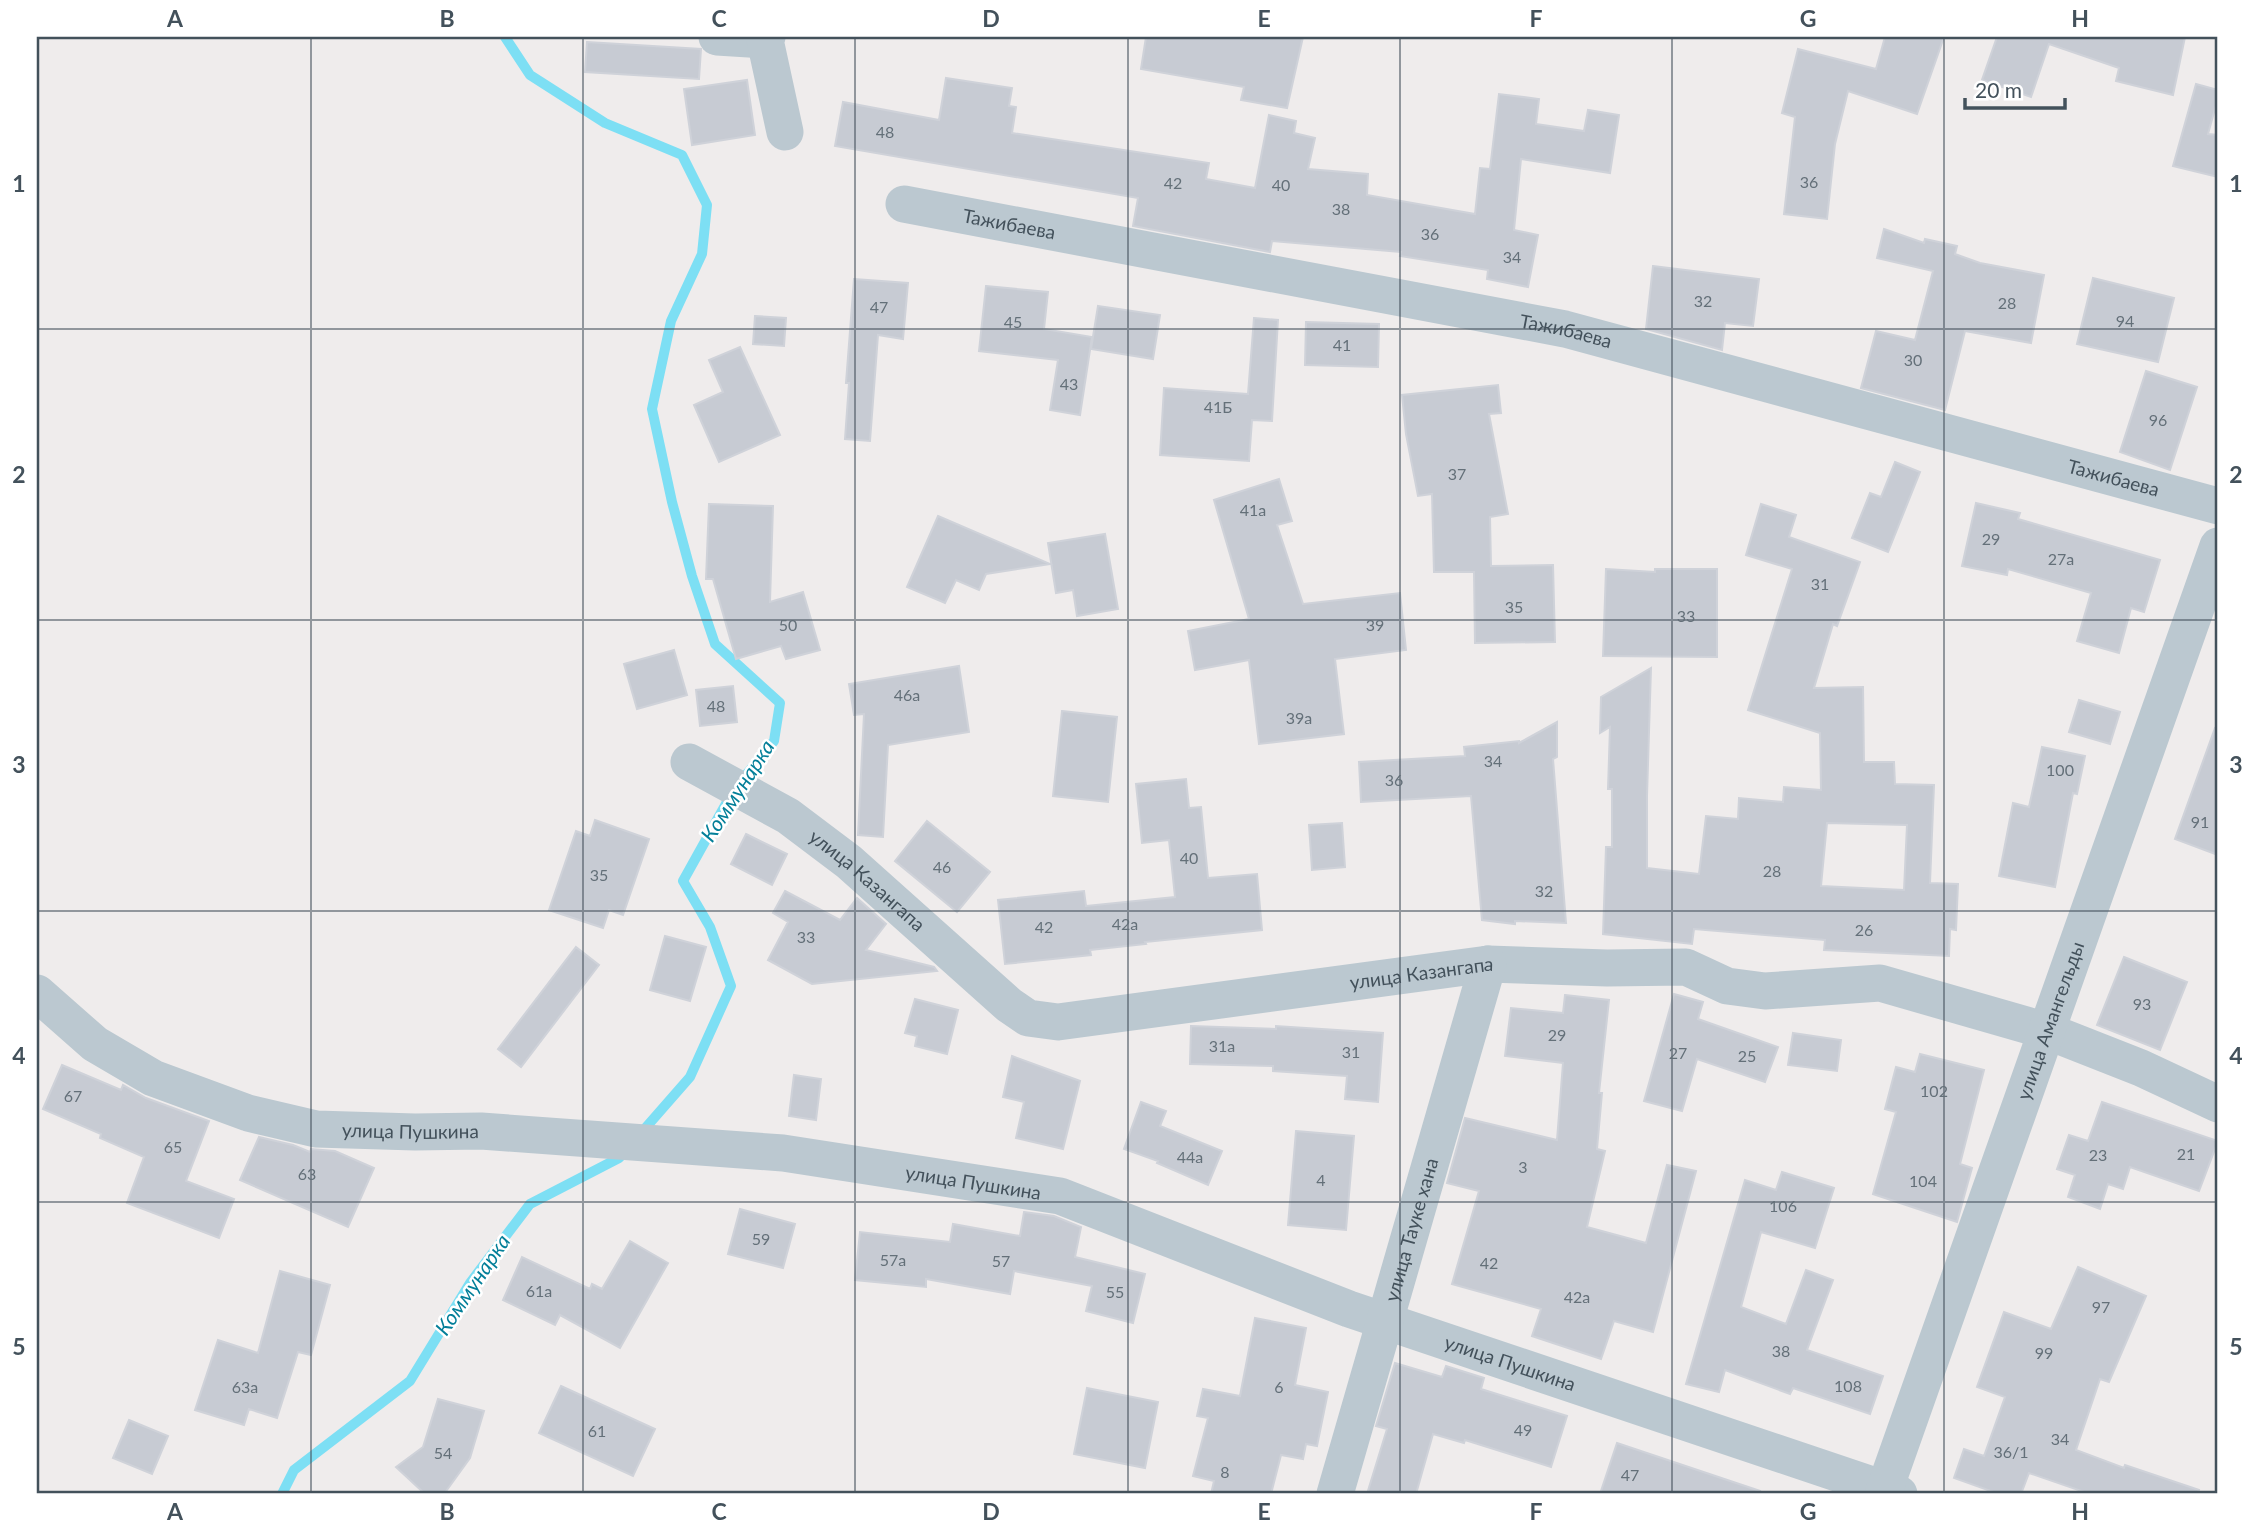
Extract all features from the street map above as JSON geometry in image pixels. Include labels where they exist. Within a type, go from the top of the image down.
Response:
[{"type":"street","points":[[717,37],[766,38],[785,132]]},
{"type":"street","name":"Тажибаева","points":[[904,204],[1565,329],[2218,506]]},
{"type":"street","name":"улица Амангельды","points":[[1889,1493],[2218,546]]},
{"type":"street","name":"улица Казангапа","points":[[690,762],[788,816],[849,862],[1009,1005],[1028,1018],[1058,1022],[1084,1019],[1488,964],[1607,968],[1686,967],[1727,986],[1765,991],[1880,983],[2048,1031],[2141,1068],[2218,1104]]},
{"type":"street","name":"улица Тауке хана","points":[[1335,1494],[1383,1320],[1488,964]]},
{"type":"street","name":"улица Пушкина","points":[[37,993],[95,1044],[153,1078],[248,1113],[316,1129],[481,1131],[783,1153],[1060,1196],[1383,1320],[1889,1493]]},
{"type":"building","points":[[1146,37],[1303,37],[1287,108],[1241,100],[1244,87],[1141,69]]},
{"type":"building","points":[[1885,37],[1944,37],[1917,114],[1848,91],[1835,144],[1827,219],[1784,214],[1795,117],[1782,113],[1798,49],[1876,69]]},
{"type":"building","points":[[1997,37],[2185,37],[2173,95],[2116,81],[2119,68],[2049,44],[2031,97],[1982,80]]},
{"type":"building","points":[[587,42],[701,49],[699,79],[585,72]]},
{"type":"building","points":[[946,78],[1012,88],[1009,106],[1016,107],[1012,133],[1209,163],[1206,179],[1255,188],[1269,115],[1296,121],[1294,133],[1315,138],[1308,169],[1368,174],[1367,195],[1475,214],[1480,168],[1490,169],[1499,94],[1539,99],[1536,124],[1584,131],[1588,110],[1619,115],[1610,173],[1521,159],[1514,230],[1538,235],[1528,287],[1487,279],[1488,270],[1400,256],[1401,252],[1272,241],[1270,252],[1133,226],[1138,198],[835,146],[843,102],[939,120]]},
{"type":"building","points":[[747,80],[755,135],[692,145],[684,89]]},
{"type":"building","points":[[2196,84],[2218,90],[2208,134],[2218,135],[2218,177],[2173,166]]},
{"type":"building","points":[[1884,229],[1924,243],[1925,239],[1957,246],[1955,254],[1980,263],[2044,275],[2031,343],[1965,331],[1945,410],[1861,388],[1876,331],[1915,340],[1933,271],[1877,258]]},
{"type":"building","points":[[1653,266],[1759,279],[1753,326],[1725,323],[1722,350],[1646,329]]},
{"type":"building","points":[[2093,278],[2174,298],[2158,362],[2077,344]]},
{"type":"building","points":[[854,279],[908,283],[903,339],[878,335],[870,441],[845,439],[849,383],[846,383]]},
{"type":"building","points":[[986,286],[1048,292],[1044,329],[1092,337],[1080,415],[1050,410],[1058,360],[979,351]]},
{"type":"building","points":[[1098,306],[1160,315],[1153,359],[1091,349]]},
{"type":"building","points":[[755,316],[786,318],[784,346],[753,344]]},
{"type":"building","points":[[1254,318],[1278,320],[1272,421],[1252,420],[1249,461],[1160,455],[1164,388],[1248,394]]},
{"type":"building","points":[[1306,322],[1379,324],[1378,367],[1305,365]]},
{"type":"building","points":[[740,347],[780,435],[719,462],[694,405],[723,392],[709,360]]},
{"type":"building","points":[[2146,371],[2197,387],[2170,470],[2120,452]]},
{"type":"building","points":[[1498,385],[1501,413],[1489,414],[1508,514],[1490,517],[1491,566],[1553,565],[1555,642],[1475,643],[1474,572],[1434,572],[1432,494],[1418,496],[1406,434],[1402,395]]},
{"type":"building","points":[[1895,462],[1920,472],[1888,552],[1852,538],[1870,493],[1881,497]]},
{"type":"building","points":[[1279,479],[1292,521],[1277,525],[1303,604],[1400,593],[1406,650],[1335,659],[1344,734],[1259,744],[1249,660],[1195,670],[1188,631],[1249,619],[1214,500]]},
{"type":"building","points":[[1976,503],[2020,513],[2018,519],[2160,560],[2144,612],[2131,608],[2119,653],[2077,641],[2091,593],[2008,569],[2007,575],[1962,566]]},
{"type":"building","points":[[709,504],[773,506],[770,602],[803,592],[820,650],[786,659],[781,646],[736,659],[713,579],[706,579]]},
{"type":"building","points":[[1761,504],[1796,515],[1789,537],[1860,562],[1837,626],[1833,624],[1814,688],[1863,687],[1864,762],[1894,762],[1895,784],[1934,785],[1930,883],[1958,884],[1956,930],[1950,929],[1949,956],[1824,950],[1825,940],[1694,929],[1692,944],[1603,934],[1606,847],[1612,847],[1612,789],[1608,789],[1610,727],[1600,733],[1601,697],[1651,668],[1647,868],[1699,874],[1706,816],[1738,819],[1739,798],[1783,802],[1784,787],[1821,790],[1820,733],[1748,710],[1792,569],[1746,555]],"holes":[[[1827,823],[1907,825],[1904,890],[1821,886]]]},
{"type":"building","points":[[938,516],[1050,564],[986,574],[979,590],[956,580],[945,603],[907,587]]},
{"type":"building","points":[[1105,534],[1118,609],[1077,616],[1073,590],[1056,593],[1048,543]]},
{"type":"building","points":[[1606,569],[1655,572],[1655,569],[1717,569],[1717,657],[1603,656]]},
{"type":"building","points":[[674,650],[687,695],[637,709],[624,664]]},
{"type":"building","points":[[959,666],[969,732],[888,745],[883,837],[858,835],[864,714],[854,715],[849,684]]},
{"type":"building","points":[[733,686],[737,722],[700,726],[696,690]]},
{"type":"building","points":[[2079,700],[2120,712],[2110,744],[2069,732]]},
{"type":"building","points":[[1062,711],[1117,717],[1108,802],[1053,796]]},
{"type":"building","points":[[1557,722],[1557,757],[1553,759],[1566,923],[1515,921],[1515,924],[1482,920],[1471,796],[1361,802],[1359,762],[1465,756],[1464,747],[1519,743]]},
{"type":"building","points":[[2215,728],[2218,729],[2218,855],[2175,839]]},
{"type":"building","points":[[2042,747],[2085,756],[2077,794],[2073,793],[2055,887],[1999,876],[2013,803],[2029,807]]},
{"type":"building","points":[[1186,779],[1189,808],[1201,807],[1208,878],[1257,874],[1262,930],[1145,942],[1146,944],[1090,950],[1091,955],[1005,964],[998,900],[1084,891],[1086,906],[1175,897],[1169,840],[1142,843],[1136,784]]},
{"type":"building","points":[[595,820],[649,839],[623,915],[609,910],[603,928],[549,910],[576,831],[590,836]]},
{"type":"building","points":[[927,821],[990,872],[957,912],[895,861]]},
{"type":"building","points":[[1342,823],[1345,867],[1312,870],[1309,825]]},
{"type":"building","points":[[746,834],[787,854],[772,885],[731,864]]},
{"type":"building","points":[[785,891],[840,920],[857,898],[886,924],[866,950],[934,967],[937,971],[812,984],[768,960],[788,922],[773,913]]},
{"type":"building","points":[[665,936],[706,947],[690,1001],[650,990]]},
{"type":"building","points":[[576,947],[599,965],[521,1067],[498,1049]]},
{"type":"building","points":[[2124,957],[2187,982],[2160,1050],[2097,1025]]},
{"type":"building","points":[[1674,994],[1703,1002],[1698,1019],[1778,1047],[1765,1082],[1697,1059],[1682,1111],[1644,1101]]},
{"type":"building","points":[[1565,995],[1609,1000],[1599,1093],[1602,1093],[1597,1149],[1605,1151],[1587,1227],[1646,1243],[1667,1165],[1696,1171],[1653,1332],[1614,1321],[1601,1359],[1532,1336],[1541,1309],[1452,1284],[1479,1191],[1447,1183],[1465,1118],[1557,1140],[1563,1063],[1505,1056],[1511,1008],[1563,1013]]},
{"type":"building","points":[[915,999],[958,1010],[947,1054],[915,1046],[917,1036],[905,1033]]},
{"type":"building","points":[[1191,1026],[1276,1029],[1276,1026],[1383,1033],[1378,1102],[1345,1099],[1347,1076],[1273,1071],[1273,1066],[1190,1064]]},
{"type":"building","points":[[1793,1033],[1841,1040],[1837,1071],[1788,1065]]},
{"type":"building","points":[[1920,1054],[1984,1070],[1960,1164],[1972,1168],[1957,1222],[1873,1194],[1896,1112],[1885,1109],[1896,1067],[1915,1072]]},
{"type":"building","points":[[1012,1056],[1080,1081],[1063,1149],[1016,1138],[1024,1102],[1003,1097]]},
{"type":"building","points":[[62,1065],[121,1090],[123,1085],[146,1098],[209,1121],[186,1181],[234,1199],[219,1238],[127,1203],[144,1157],[100,1138],[101,1134],[43,1109]]},
{"type":"building","points":[[794,1075],[821,1079],[816,1120],[789,1116]]},
{"type":"building","points":[[1141,1102],[1166,1111],[1160,1126],[1222,1151],[1208,1185],[1157,1163],[1158,1161],[1124,1149]]},
{"type":"building","points":[[2102,1102],[2218,1141],[2199,1191],[2130,1167],[2123,1189],[2108,1184],[2100,1209],[2068,1197],[2075,1175],[2057,1169],[2069,1135],[2088,1141]]},
{"type":"building","points":[[1296,1131],[1354,1136],[1346,1230],[1288,1225]]},
{"type":"building","points":[[259,1137],[310,1152],[311,1149],[335,1151],[374,1168],[348,1227],[240,1180]]},
{"type":"building","points":[[1782,1172],[1834,1188],[1815,1248],[1761,1232],[1741,1307],[1786,1324],[1806,1270],[1833,1280],[1807,1350],[1883,1376],[1870,1414],[1793,1388],[1790,1394],[1725,1370],[1719,1392],[1686,1384],[1745,1180],[1776,1190]]},
{"type":"building","points":[[740,1209],[795,1224],[783,1268],[728,1254]]},
{"type":"building","points":[[1024,1212],[1054,1216],[1081,1227],[1075,1257],[1145,1274],[1133,1323],[1086,1311],[1092,1286],[1014,1271],[1010,1294],[926,1279],[926,1287],[855,1280],[860,1232],[950,1242],[953,1224],[1020,1236]]},
{"type":"building","points":[[630,1241],[668,1263],[620,1348],[560,1315],[555,1325],[503,1300],[522,1257],[590,1289],[592,1284],[602,1289]]},
{"type":"building","points":[[2078,1267],[2146,1296],[2109,1382],[2100,1379],[2076,1450],[2124,1468],[2125,1465],[2199,1490],[2198,1494],[2090,1494],[2029,1473],[2021,1494],[1999,1494],[1954,1478],[1964,1449],[1984,1456],[2005,1397],[1977,1387],[2004,1312],[2051,1329]]},
{"type":"building","points":[[280,1271],[330,1285],[311,1355],[298,1352],[277,1418],[249,1409],[244,1425],[195,1410],[218,1340],[258,1353]]},
{"type":"building","points":[[1255,1318],[1306,1328],[1295,1385],[1328,1392],[1317,1446],[1306,1444],[1303,1459],[1281,1455],[1271,1494],[1211,1494],[1214,1481],[1193,1476],[1208,1418],[1197,1416],[1203,1389],[1240,1396]]},
{"type":"building","points":[[1395,1363],[1442,1377],[1446,1366],[1484,1378],[1481,1389],[1567,1416],[1551,1467],[1465,1440],[1464,1443],[1433,1434],[1416,1494],[1367,1494],[1387,1429],[1376,1426]]},
{"type":"building","points":[[561,1386],[655,1429],[633,1476],[539,1433]]},
{"type":"building","points":[[1087,1388],[1158,1402],[1145,1468],[1074,1454]]},
{"type":"building","points":[[438,1399],[484,1411],[470,1458],[444,1494],[425,1494],[396,1467],[423,1447]]},
{"type":"building","points":[[129,1420],[168,1436],[152,1474],[113,1458]]},
{"type":"building","points":[[1617,1443],[1760,1491],[1759,1494],[1600,1494]]},
{"type":"waterway","name":"Коммунарка","points":[[505,37],[530,75],[605,123],[682,155],[707,205],[702,254],[671,321],[652,409],[672,502],[692,576],[715,644],[780,703],[774,741],[741,781]]},
{"type":"waterway","name":"Коммунарка","points":[[641,1133],[690,1077],[731,986],[710,927],[683,881],[732,793]]},
{"type":"waterway","name":"Коммунарка","points":[[282,1494],[294,1470],[410,1381],[470,1283],[530,1204],[619,1158],[627,1150]]}]
